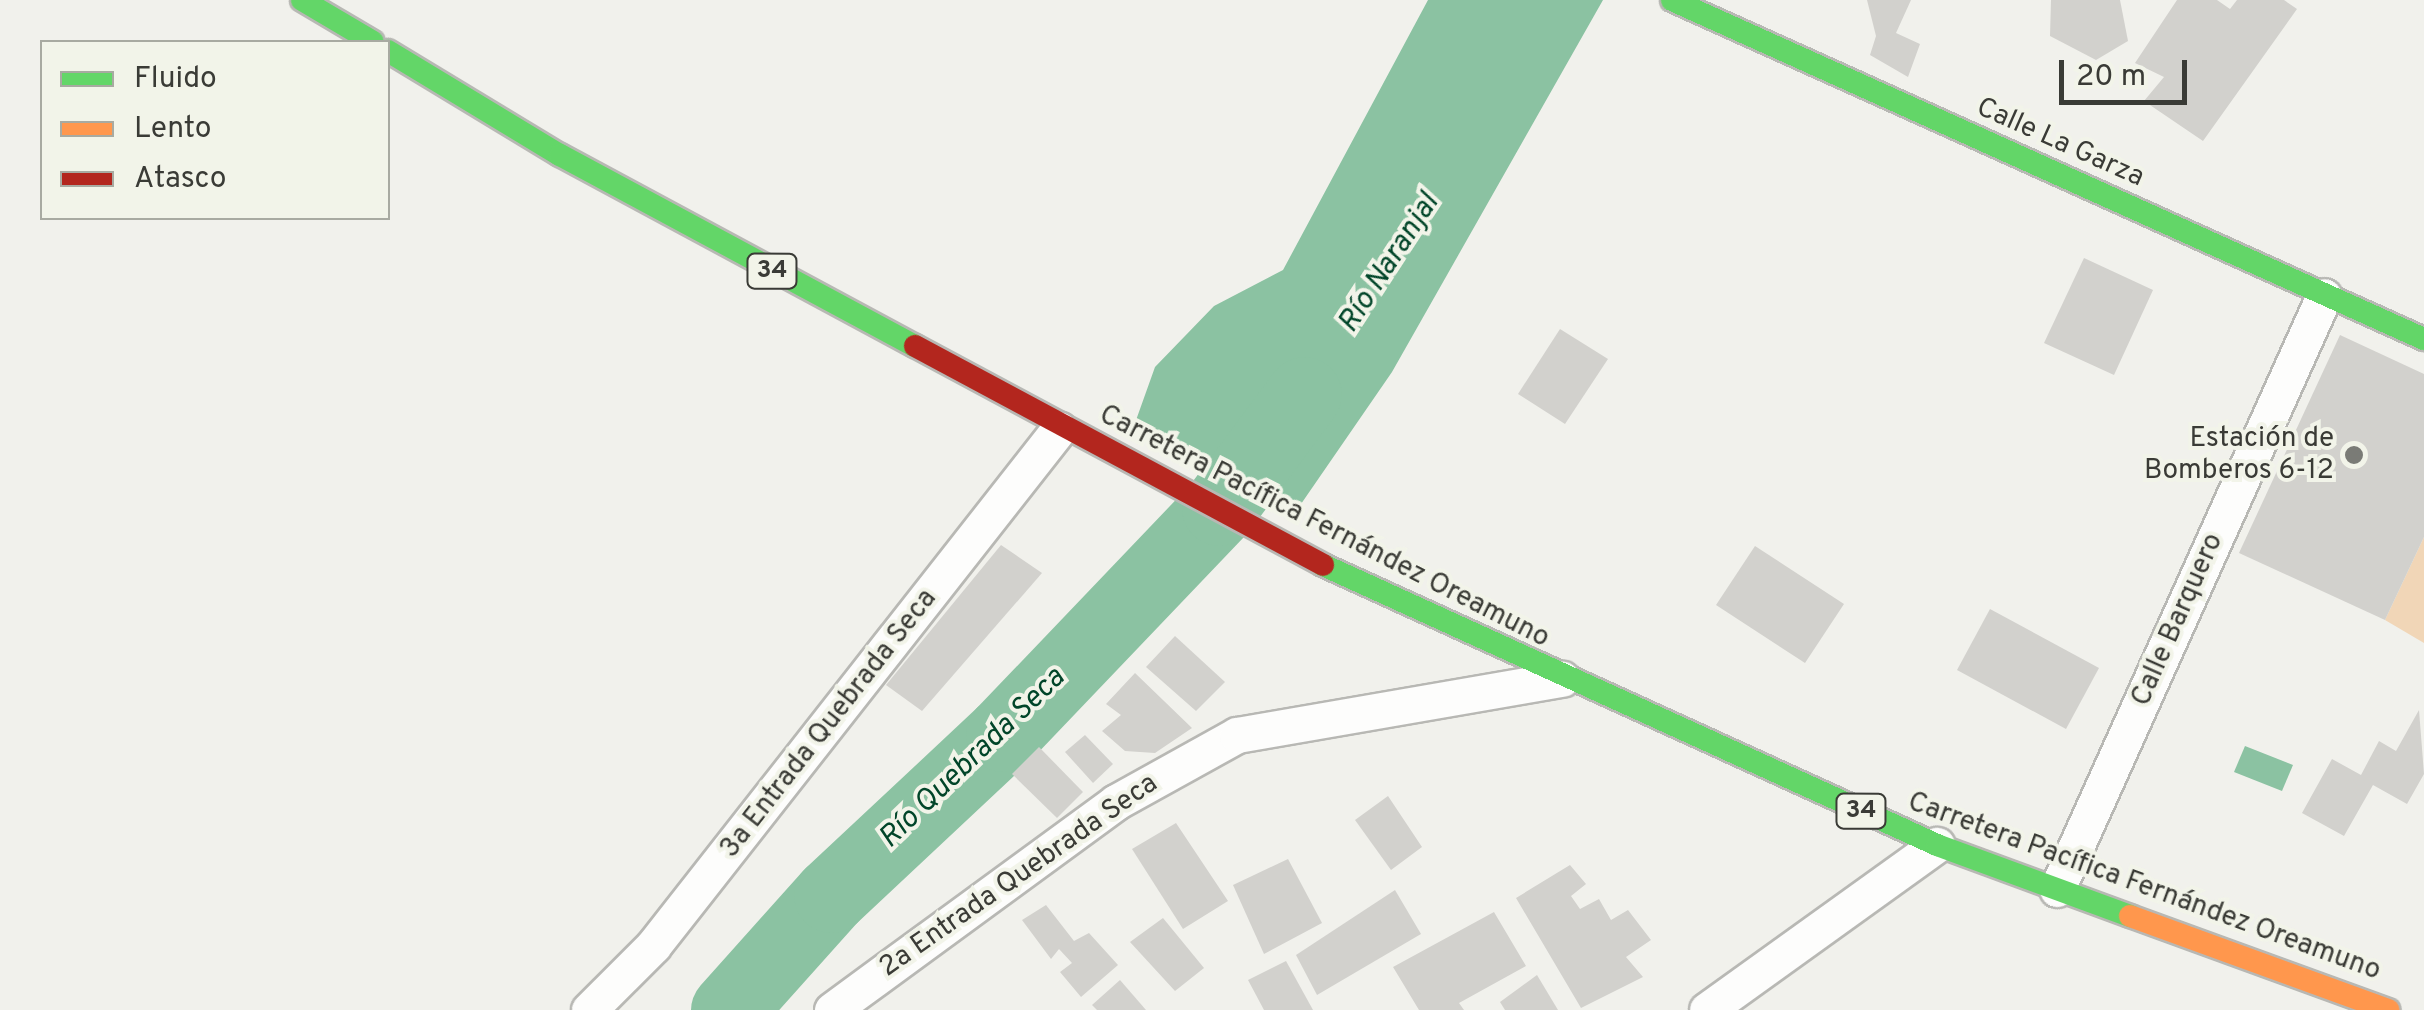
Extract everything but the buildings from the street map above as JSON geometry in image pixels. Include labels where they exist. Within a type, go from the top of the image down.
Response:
[{"type":"main road","points":[[302,0],[370,40]]},
{"type":"main road","name":"Calle La Garza","points":[[1672,0],[2424,339]]},
{"type":"main road","name":"Carretera Pacífica Fernández Oreamuno","points":[[390,52],[560,155],[1059,428],[1162,478],[1347,578],[1562,679],[1937,845],[2388,1010]]},
{"type":"street","name":"Calle Barquero","points":[[2057,889],[2324,296]]},
{"type":"street","name":"3a Entrada Quebrada Seca","points":[[589,1010],[653,946],[1059,428]]},
{"type":"street","name":"2a Entrada Quebrada Seca","points":[[832,1010],[1116,802],[1238,734],[1562,679]]},
{"type":"street","points":[[1707,1010],[1937,845]]},
{"type":"shaded area","points":[[2424,537],[2424,643],[2385,620]]},
{"type":"water","name":"Río Naranjal","points":[[1428,0],[1603,0],[1392,372],[1301,504],[1135,423],[1155,367],[1214,306],[1283,270]]},
{"type":"water","points":[[2245,746],[2293,765],[2282,791],[2234,772]]},
{"type":"waterway","name":"Río Quebrada Seca","points":[[728,1010],[831,895],[1003,734],[1219,508],[1304,394]]},
{"type":"traffic: fast","points":[[302,0],[370,40]]},
{"type":"traffic: fast","points":[[1672,0],[2424,339]]},
{"type":"traffic: fast","points":[[390,52],[560,155],[915,346]]},
{"type":"traffic: fast","points":[[1323,565],[1937,845],[2130,916]]},
{"type":"traffic: slow","points":[[2130,916],[2388,1010]]},
{"type":"traffic: jam","points":[[915,346],[1323,565]]},
{"type":"place","name":"Estación de Bomberos 6-12","points":[[2354,455]]}]
